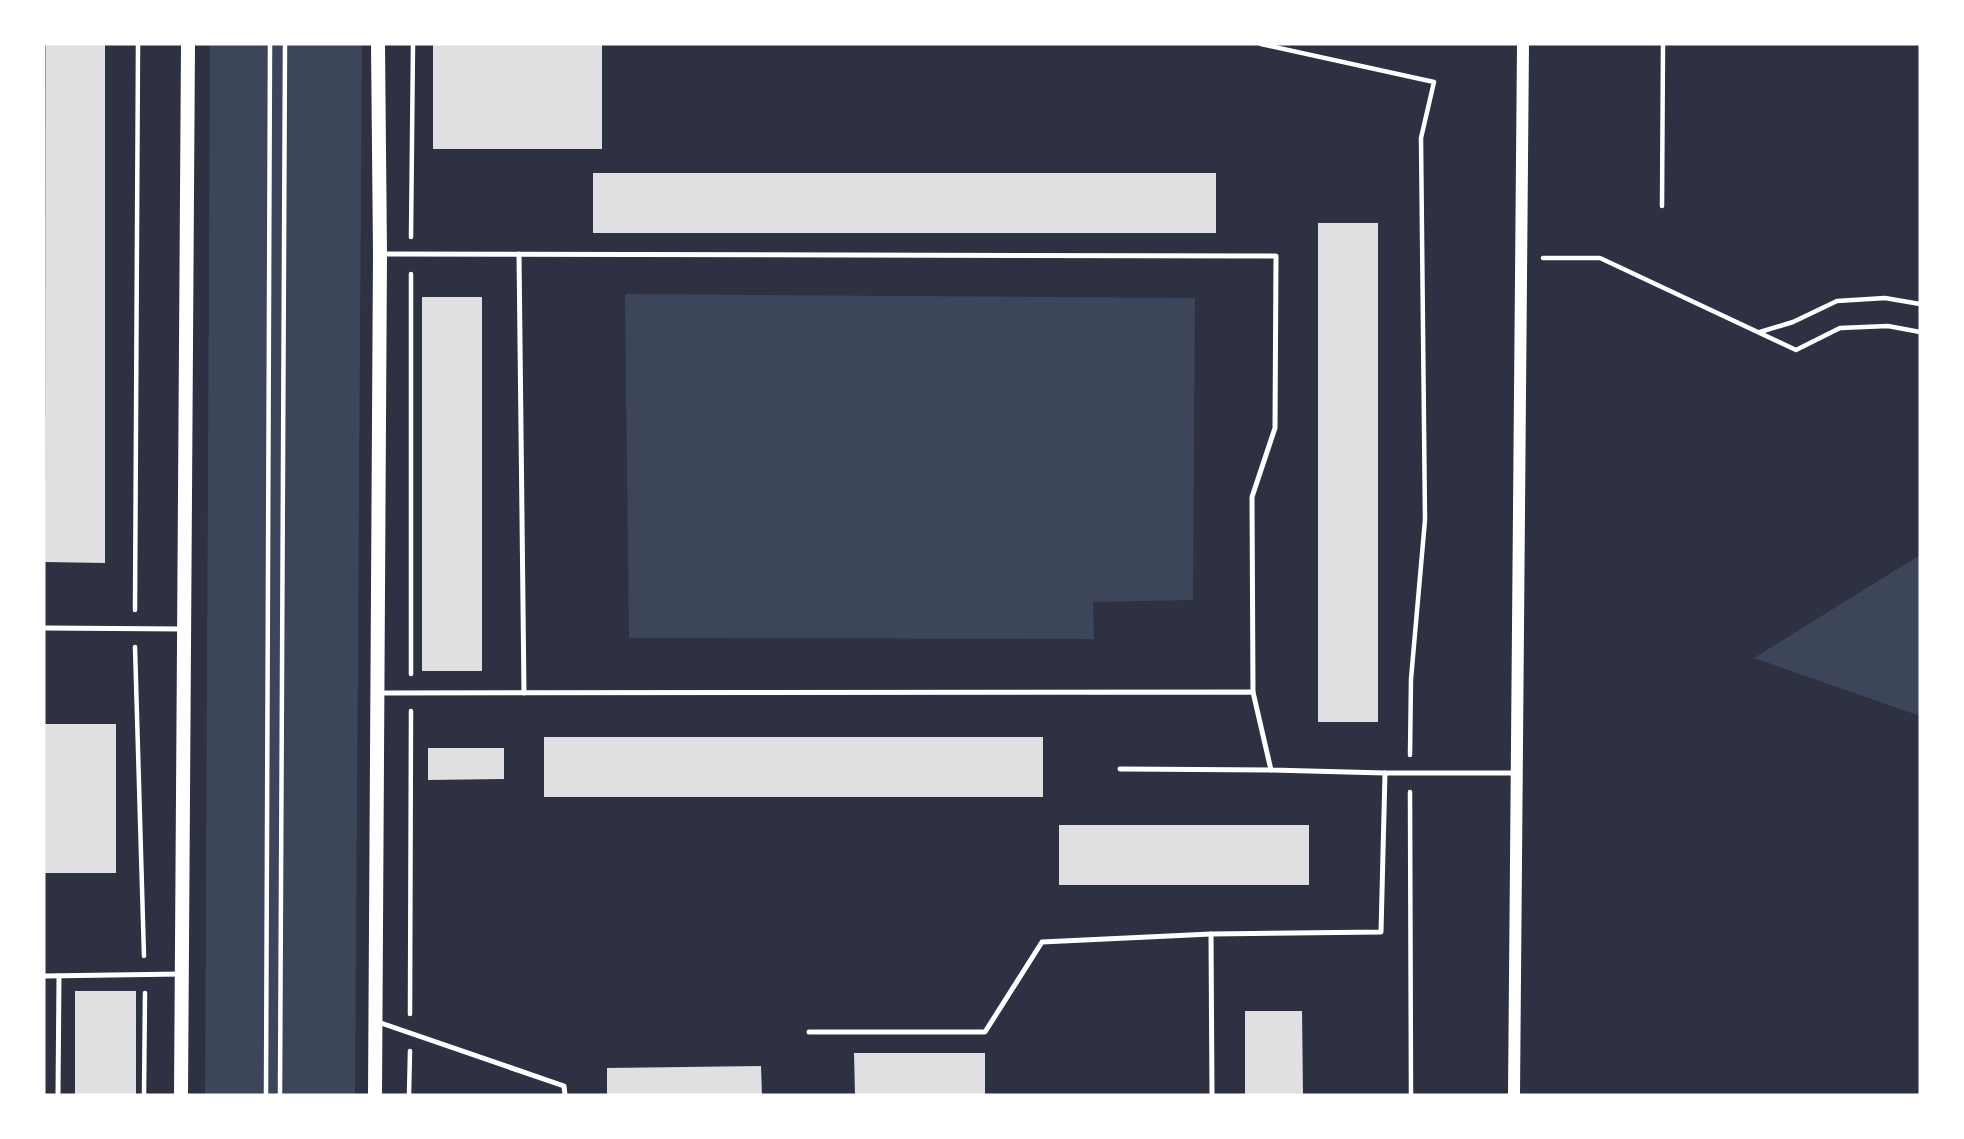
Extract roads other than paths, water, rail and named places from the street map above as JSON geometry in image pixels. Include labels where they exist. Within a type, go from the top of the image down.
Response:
[{"type":"main road","points":[[181,1095],[188,44]]},
{"type":"main road","points":[[375,1095],[380,254],[378,44]]},
{"type":"street","points":[[1514,1095],[1523,44]]},
{"type":"lane","points":[[380,254],[1276,256],[1275,428],[1252,497],[1253,692],[1271,770]]},
{"type":"lane","points":[[519,254],[523,693]]},
{"type":"lane","points":[[44,628],[183,629]]},
{"type":"lane","points":[[377,693],[1253,692]]},
{"type":"lane","points":[[1120,769],[1518,773]]},
{"type":"lane","points":[[809,1032],[985,1032],[1042,942],[1211,934],[1381,932],[1385,773]]},
{"type":"lane","points":[[1211,934],[1212,1095]]},
{"type":"lane","points":[[44,976],[182,974]]},
{"type":"lane","points":[[58,1095],[59,976]]},
{"type":"lane","points":[[376,1021],[564,1086],[565,1095]]}]
